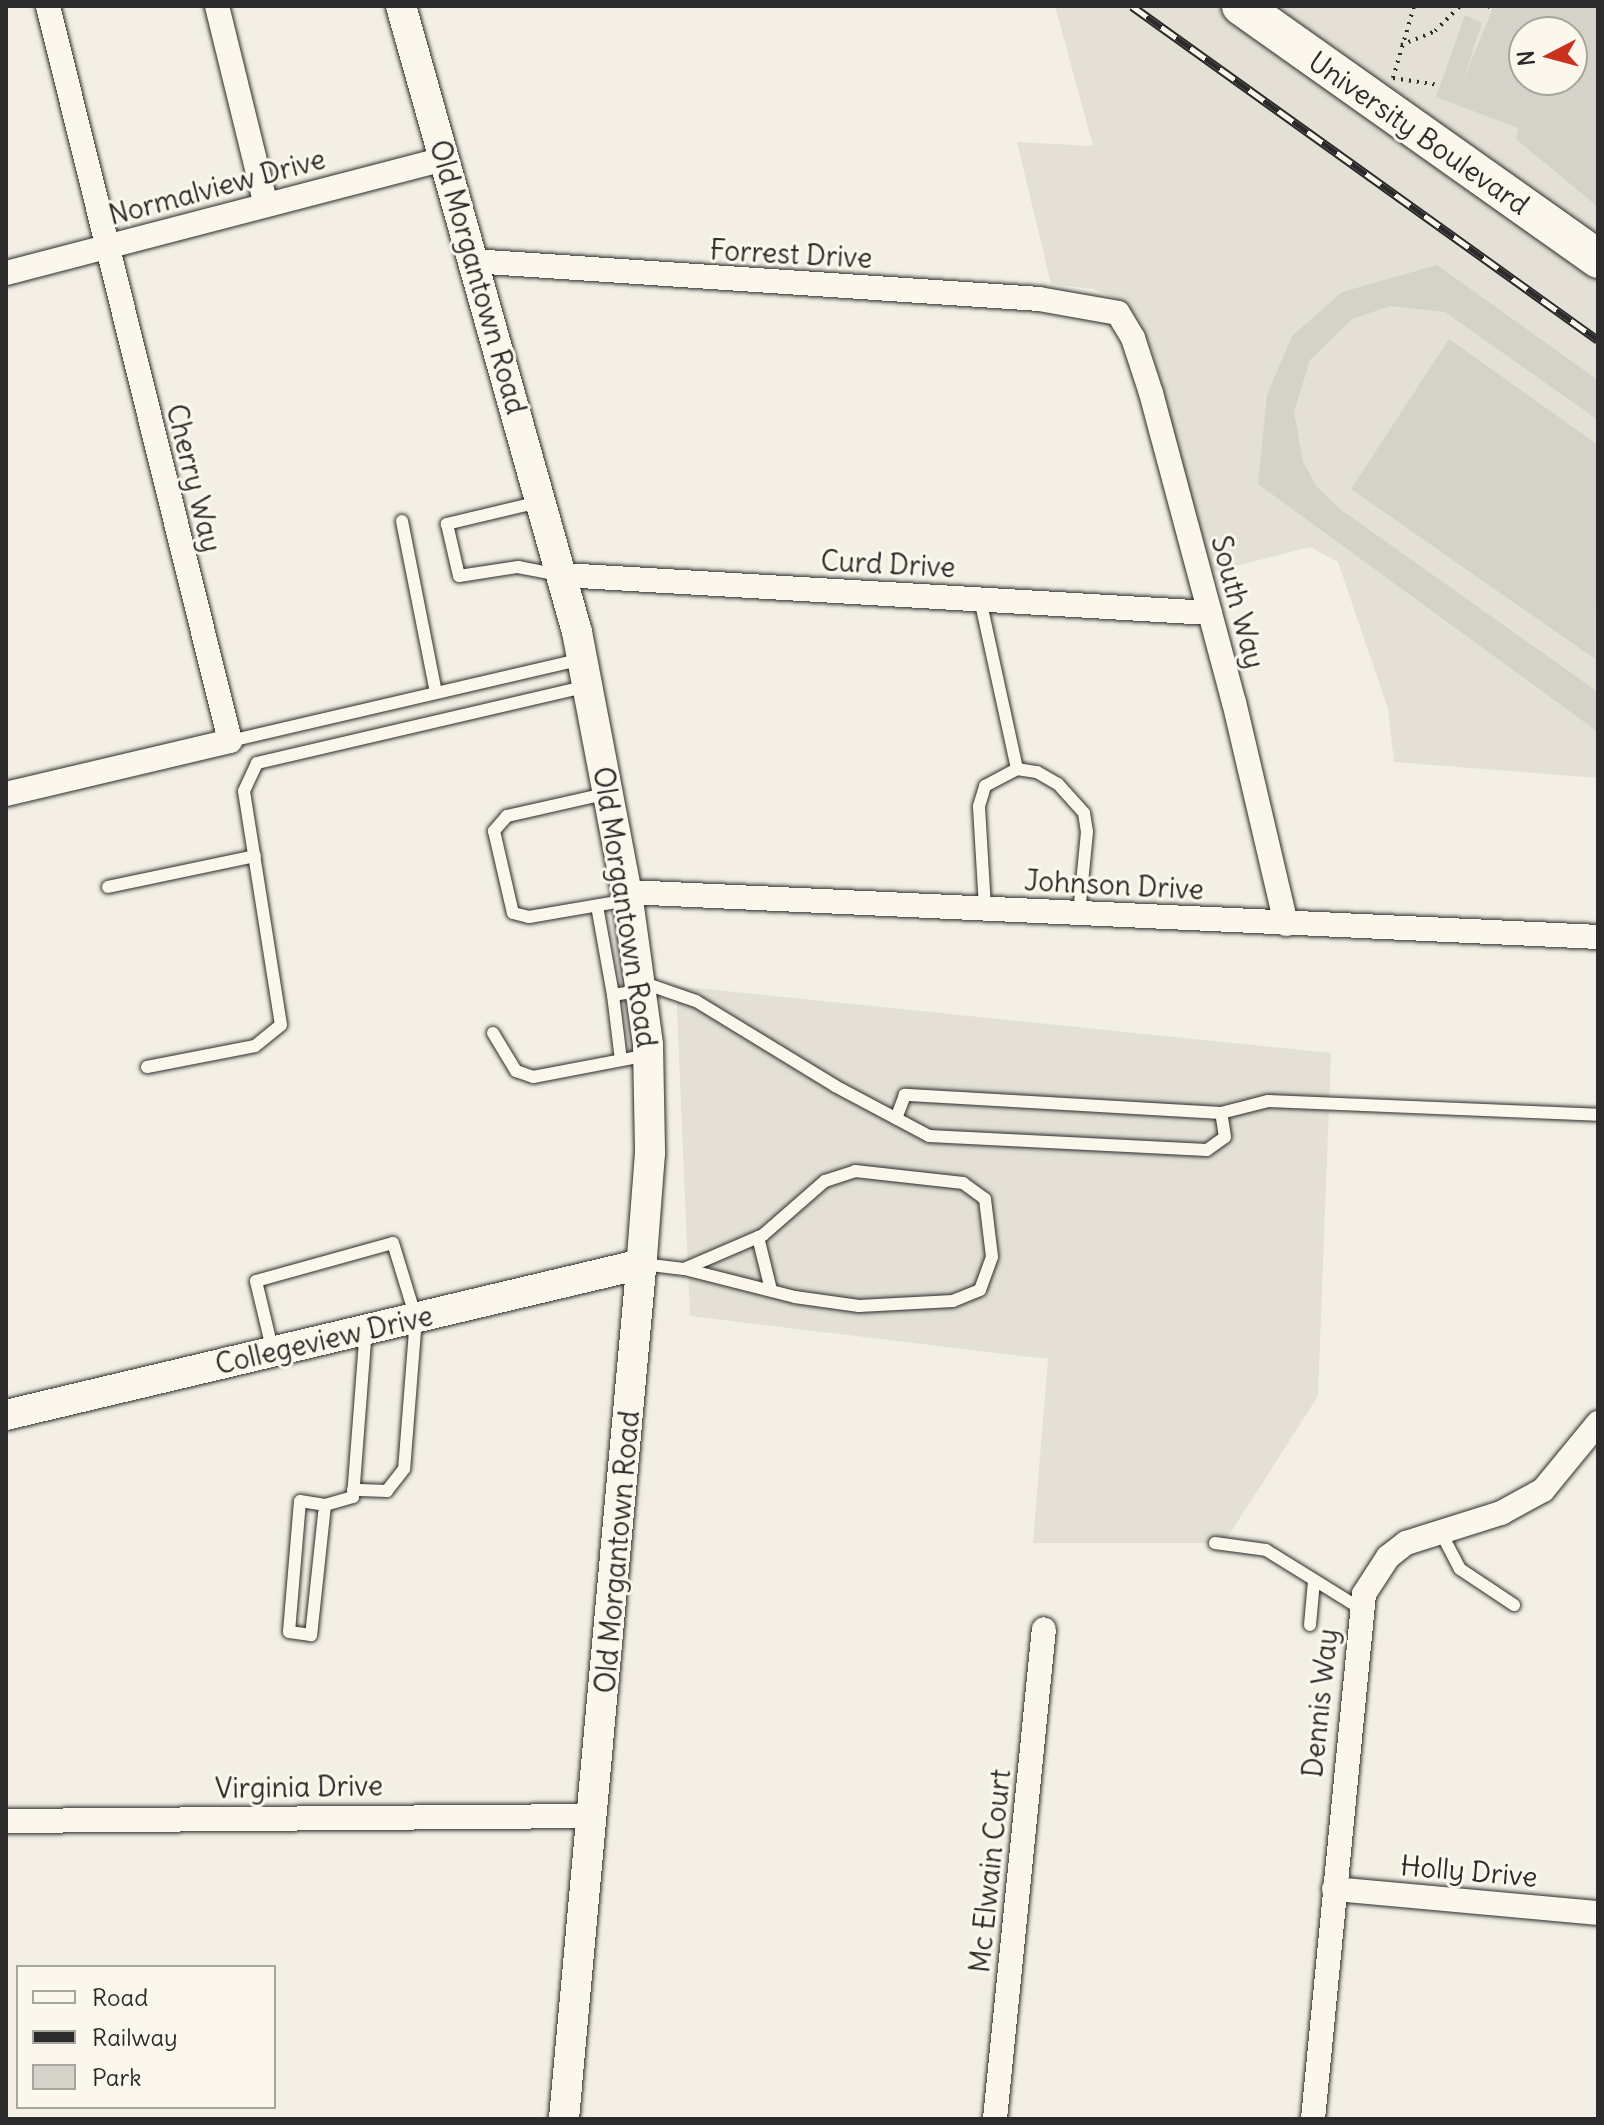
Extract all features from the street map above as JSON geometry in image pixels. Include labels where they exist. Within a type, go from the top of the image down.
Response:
[{"type":"main road","name":"University Boulevard","points":[[1248,8],[1598,259]]},
{"type":"street","name":"Cherry Way","points":[[48,6],[230,741]]},
{"type":"street","points":[[217,6],[266,205]]},
{"type":"street","name":"Old Morgantown Road","points":[[401,6],[563,575],[585,673],[627,896],[635,1057],[650,1153],[564,2119]]},
{"type":"street","name":"Normalview Drive","points":[[6,273],[444,159]]},
{"type":"street","name":"Forrest Drive","points":[[472,261],[742,283],[962,293],[1107,309]]},
{"type":"street","name":"South Way","points":[[1107,309],[1126,323],[1145,372],[1210,613],[1286,924]]},
{"type":"street","name":"Curd Drive","points":[[563,575],[1210,613]]},
{"type":"street","points":[[6,794],[230,741]]},
{"type":"street","name":"Johnson Drive","points":[[627,896],[985,908],[1598,937]]},
{"type":"street","name":"Collegeview Drive","points":[[6,1415],[642,1264]]},
{"type":"street","name":"Dennis Way","points":[[1313,2119],[1361,1609],[1373,1575],[1388,1557],[1439,1529],[1524,1503],[1562,1471],[1598,1423]]},
{"type":"street","name":"Mc Elwain Court","points":[[995,2119],[1044,1629]]},
{"type":"street","name":"Virginia Drive","points":[[6,1821],[592,1816]]},
{"type":"street","name":"Holly Drive","points":[[1334,1889],[1598,1913]]},
{"type":"lane","points":[[542,501],[447,524],[459,576],[518,567],[563,575]]},
{"type":"lane","points":[[402,521],[436,692]]},
{"type":"lane","points":[[980,599],[1017,769]]},
{"type":"lane","points":[[230,741],[436,692],[585,673]]},
{"type":"lane","points":[[147,1067],[255,1046],[281,1025],[244,791],[257,763],[585,673]]},
{"type":"lane","points":[[985,908],[979,806],[985,786],[1017,769],[1037,772],[1058,784],[1084,813],[1087,832],[1079,913]]},
{"type":"lane","points":[[609,793],[507,816],[494,831],[513,913],[529,917],[597,906],[627,896]]},
{"type":"lane","points":[[108,887],[255,856]]},
{"type":"lane","points":[[597,906],[632,989],[696,1001],[835,1086],[929,1136],[1207,1150],[1225,1137],[1221,1113]]},
{"type":"lane","points":[[493,1033],[516,1071],[533,1077],[635,1057]]},
{"type":"lane","points":[[896,1118],[905,1095],[1221,1113],[1268,1101],[1598,1115]]},
{"type":"lane","points":[[642,1264],[684,1269],[771,1290],[859,1306],[953,1301],[980,1290],[992,1257],[985,1199],[963,1183],[855,1171],[825,1181],[758,1237],[684,1269]]},
{"type":"lane","points":[[758,1237],[771,1290]]},
{"type":"lane","points":[[273,1352],[256,1281],[387,1244],[397,1249],[416,1318],[404,1469],[387,1491],[353,1490]]},
{"type":"lane","points":[[325,1505],[311,1635],[289,1632],[300,1501],[325,1505],[346,1501],[353,1490],[366,1329]]},
{"type":"lane","points":[[1439,1529],[1460,1569],[1514,1605]]},
{"type":"lane","points":[[1215,1543],[1266,1550],[1361,1609]]},
{"type":"lane","points":[[1310,1625],[1314,1581]]},
{"type":"path","points":[[1414,6],[1393,78],[1439,85]]},
{"type":"path","points":[[1401,45],[1435,31],[1460,6]]},
{"type":"shaded area","points":[[1055,6],[1598,6],[1598,778],[1394,762],[1388,709],[1338,562],[1310,547],[1212,572],[1152,350],[1138,318],[1121,301],[1094,289],[1051,284],[1017,142],[1093,146]]},
{"type":"shaded area","points":[[676,986],[1331,1053],[1318,1396],[1224,1543],[1033,1543],[1048,1359],[690,1316]]},
{"type":"green space","points":[[1494,6],[1598,6],[1598,207],[1516,139],[1518,128],[1436,97],[1465,15],[1482,23],[1463,80]]},
{"type":"green space","points":[[1437,265],[1598,380],[1598,420],[1445,312],[1390,306],[1352,319],[1310,360],[1294,412],[1303,462],[1317,487],[1340,509],[1598,692],[1598,732],[1258,484],[1267,395],[1292,336],[1342,292]]},
{"type":"green space","points":[[1449,339],[1598,445],[1595,659],[1351,489]]},
{"type":"railway","points":[[1132,6],[1598,340]]}]
